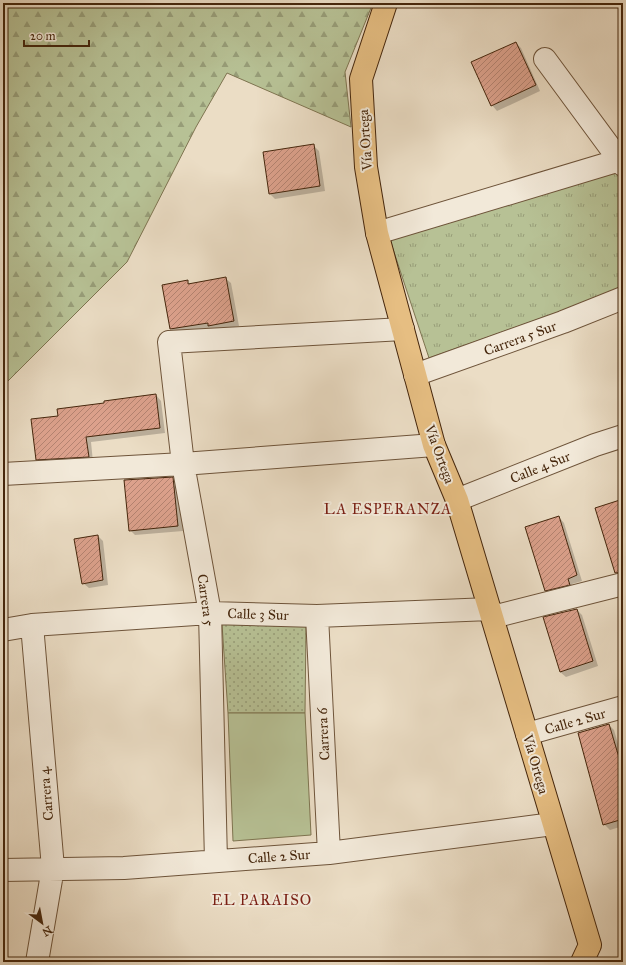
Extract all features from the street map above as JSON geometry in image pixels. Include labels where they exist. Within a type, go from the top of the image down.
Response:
[{"type":"main road","name":"Vía Ortega","points":[[386,3],[361,79],[366,167],[377,233],[434,445],[457,500],[527,734],[589,956]]},
{"type":"street","points":[[377,233],[621,163],[545,59]]},
{"type":"street","name":"Carrera 5 Sur","points":[[415,375],[563,322],[623,298]]},
{"type":"street","name":"Carrera 5","points":[[216,861],[210,613],[183,464],[169,342],[403,329]]},
{"type":"street","name":"Calle 4 Sur","points":[[457,500],[588,448],[623,436]]},
{"type":"street","points":[[3,474],[183,464],[434,445]]},
{"type":"street","name":"Calle 3 Sur","points":[[3,630],[32,625],[210,613],[317,616],[491,613],[623,584]]},
{"type":"street","name":"Carrera 6","points":[[317,616],[329,853]]},
{"type":"street","name":"Carrera 4","points":[[32,625],[53,868],[37,962]]},
{"type":"street","name":"Calle 2 Sur","points":[[527,734],[623,707]]},
{"type":"street","name":"Calle 2 Sur","points":[[3,870],[124,868],[329,853],[553,824]]},
{"type":"green space","points":[[3,3],[373,3],[345,72],[351,127],[227,73],[196,127],[127,262],[3,386]]},
{"type":"green space","points":[[618,169],[623,175],[623,289],[429,358],[389,237]]},
{"type":"green space","points":[[222,624],[306,626],[305,713],[228,713]]},
{"type":"green space","points":[[228,713],[305,713],[311,835],[233,841]]},
{"type":"building","points":[[516,42],[536,85],[491,106],[471,62]]},
{"type":"building","points":[[314,144],[320,186],[269,194],[263,152]]},
{"type":"building","points":[[226,277],[234,321],[208,326],[208,323],[170,329],[162,285],[188,280],[188,284]]},
{"type":"building","points":[[156,394],[160,428],[86,437],[89,457],[36,460],[31,419],[58,416],[57,409]]},
{"type":"building","points":[[173,477],[178,526],[129,531],[124,480]]},
{"type":"building","points":[[623,499],[623,572],[615,573],[595,508]]},
{"type":"building","points":[[559,516],[577,575],[568,579],[570,585],[545,591],[525,527]]},
{"type":"building","points":[[98,535],[103,580],[82,584],[74,539]]},
{"type":"building","points":[[577,609],[593,661],[560,672],[543,617]]},
{"type":"building","points":[[609,724],[623,771],[623,819],[603,825],[578,733]]},
{"type":"district","name":"LA ESPERANZA","points":[[388,509]]},
{"type":"district","name":"EL PARAISO","points":[[262,900]]}]
